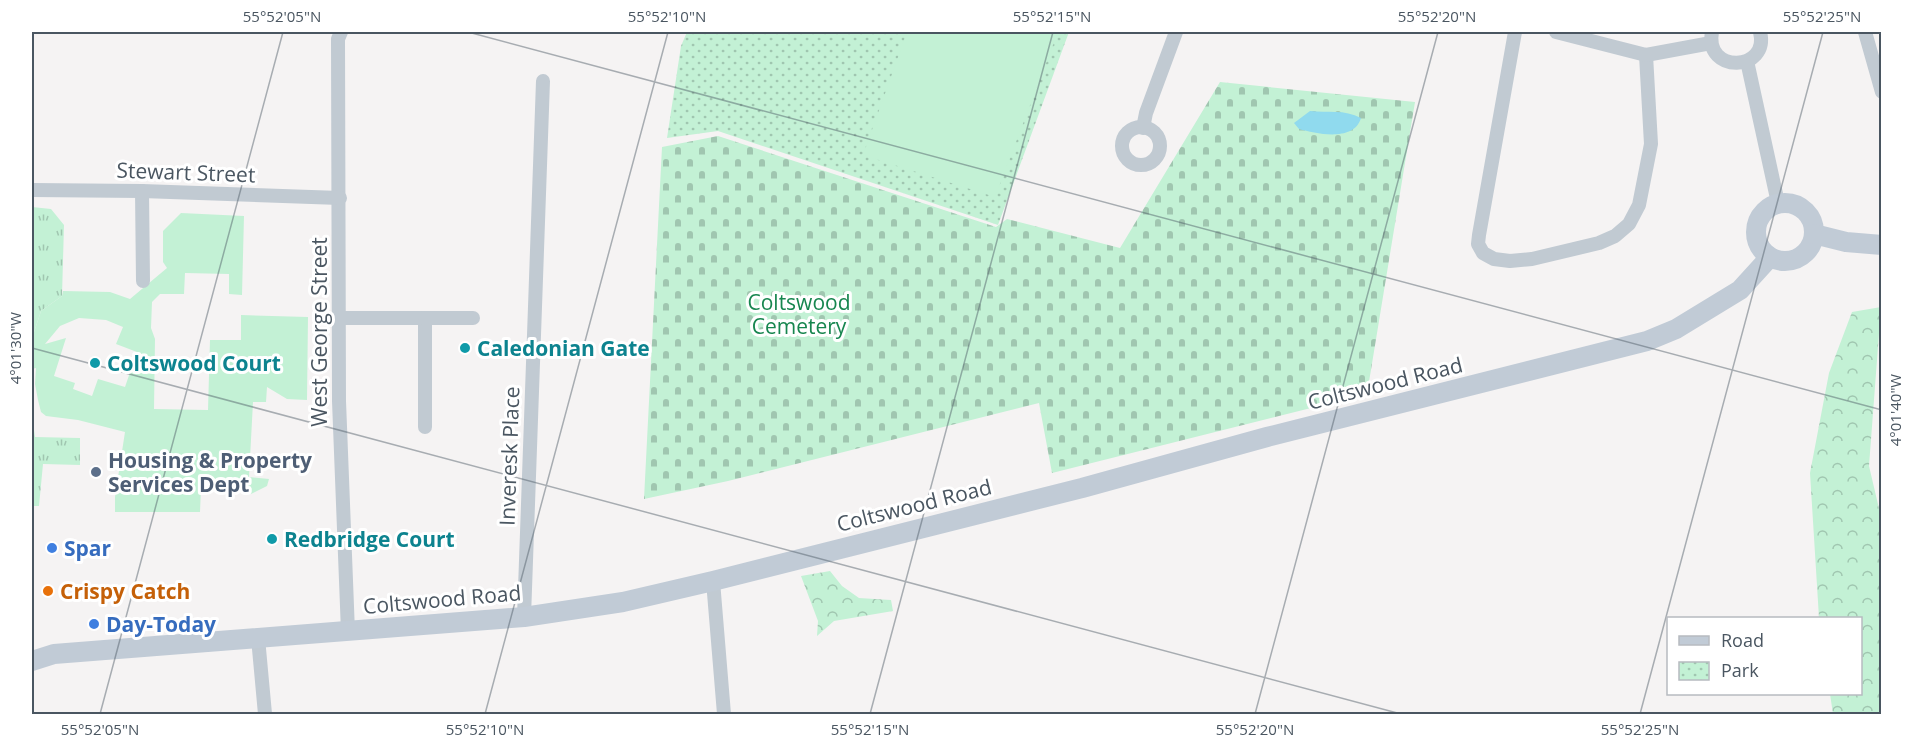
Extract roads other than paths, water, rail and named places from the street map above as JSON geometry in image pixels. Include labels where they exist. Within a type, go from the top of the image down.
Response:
[{"type":"main road","points":[[1778,203],[1793,204],[1805,212],[1812,222],[1814,234],[1807,250],[1794,260],[1781,261],[1770,257],[1759,247],[1756,233],[1759,220],[1767,209],[1778,203]]},
{"type":"main road","points":[[1814,234],[1846,242],[1881,245]]},
{"type":"main road","name":"Coltswood Road","points":[[32,661],[54,654],[524,617],[623,602],[1082,488],[1267,437],[1647,341],[1676,329],[1740,290],[1770,257]]},
{"type":"street","name":"West George Street","points":[[341,32],[338,39],[339,401],[348,632]]},
{"type":"street","points":[[1143,128],[1146,112],[1176,32]]},
{"type":"street","points":[[1515,32],[1478,244],[1483,253],[1494,259],[1510,261],[1532,259],[1599,243],[1615,236],[1629,224],[1639,205],[1651,144],[1647,55]]},
{"type":"street","points":[[1556,32],[1647,55],[1712,37],[1714,50],[1719,57],[1726,62],[1738,63],[1747,62],[1755,55],[1761,46],[1760,32]]},
{"type":"street","points":[[1865,32],[1881,92]]},
{"type":"street","points":[[1747,62],[1778,203]]},
{"type":"street","name":"Inveresk Place","points":[[524,617],[543,81]]},
{"type":"street","name":"Stewart Street","points":[[32,190],[142,190],[340,198]]},
{"type":"street","points":[[142,190],[143,281]]},
{"type":"street","points":[[339,318],[473,318]]},
{"type":"street","points":[[425,318],[425,427]]},
{"type":"street","points":[[713,581],[724,714]]},
{"type":"street","points":[[258,639],[266,714]]},
{"type":"water","points":[[1310,111],[1342,112],[1361,118],[1351,131],[1334,134],[1315,133],[1299,129],[1294,123]]},
{"type":"place","name":"Caledonian Gate","points":[[465,348]]},
{"type":"place","name":"Coltswood Court","points":[[95,363]]},
{"type":"place","name":"Housing & Property Services Dept","points":[[96,472]]},
{"type":"place","name":"Redbridge Court","points":[[272,539]]},
{"type":"place","name":"Spar","points":[[52,548]]},
{"type":"place","name":"Crispy Catch","points":[[48,591]]},
{"type":"place","name":"Day-Today","points":[[94,624]]},
{"type":"park label","name":"Coltswood Cemetery","points":[[799,314]]}]
